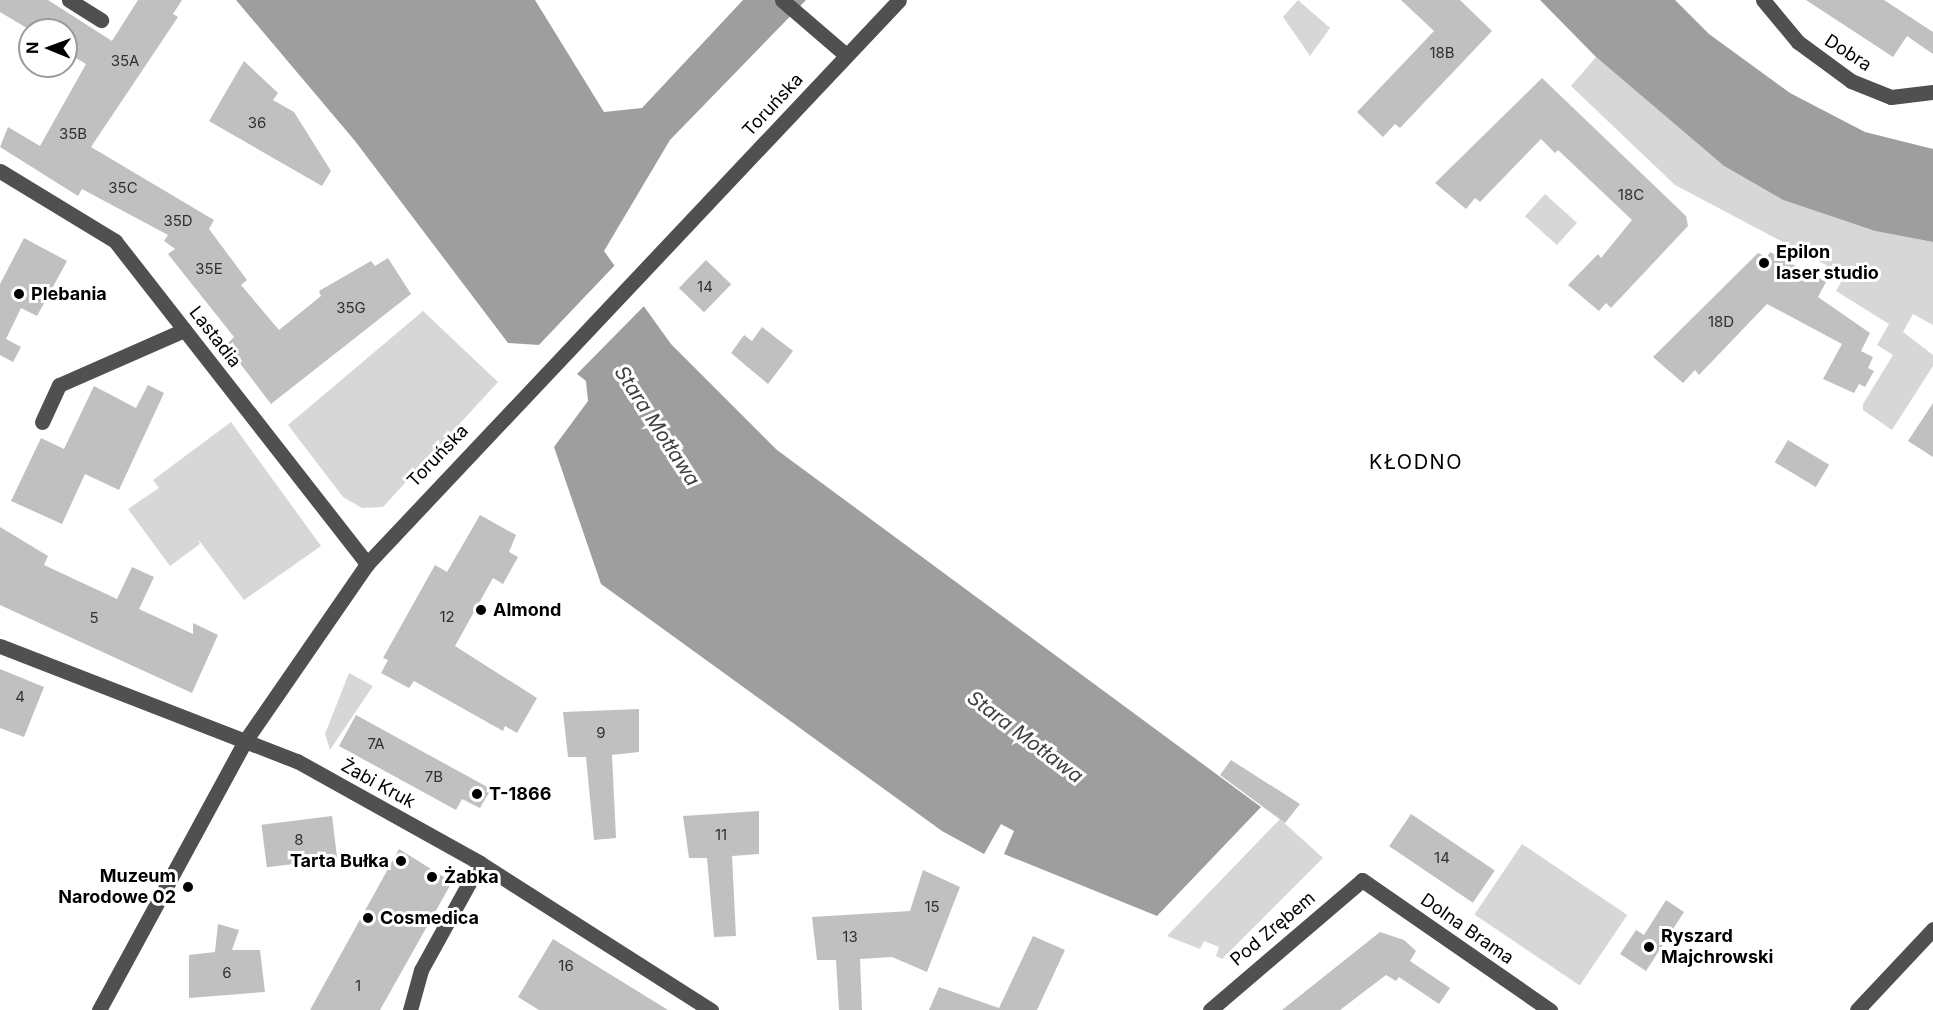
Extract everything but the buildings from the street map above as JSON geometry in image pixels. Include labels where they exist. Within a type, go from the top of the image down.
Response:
[{"type":"street","points":[[69,0],[101,20]]},
{"type":"street","points":[[782,0],[800,18],[846,55]]},
{"type":"street","name":"Toruńska","points":[[99,1010],[244,741],[367,564],[899,0]]},
{"type":"street","name":"Dobra","points":[[1763,0],[1798,42],[1851,81],[1891,97],[1933,92]]},
{"type":"street","name":"Lastadia","points":[[0,171],[116,242],[367,564]]},
{"type":"street","points":[[42,422],[59,384],[184,330]]},
{"type":"street","name":"Żabi Kruk","points":[[0,646],[297,761],[480,863],[711,1010]]},
{"type":"street","points":[[410,1010],[421,970],[480,863]]},
{"type":"street","name":"Pod Zrębem","points":[[1210,1010],[1362,880]]},
{"type":"street","name":"Dolna Brama","points":[[1362,880],[1550,1010]]},
{"type":"street","points":[[1857,1010],[1933,929]]},
{"type":"shaded area","points":[[1298,0],[1330,28],[1310,56],[1283,17]]},
{"type":"shaded area","points":[[1596,57],[1724,166],[1783,200],[1875,231],[1933,242],[1933,325],[1913,314],[1903,332],[1933,355],[1933,366],[1892,430],[1863,410],[1863,404],[1893,355],[1877,345],[1889,324],[1836,291],[1845,275],[1675,185],[1571,86]]},
{"type":"shaded area","points":[[1545,194],[1577,223],[1557,245],[1525,216]]},
{"type":"shaded area","points":[[423,311],[498,382],[383,507],[362,508],[343,497],[288,425]]},
{"type":"shaded area","points":[[231,422],[321,546],[244,600],[198,539],[200,544],[170,566],[128,509],[159,488],[153,480]]},
{"type":"shaded area","points":[[349,673],[373,686],[330,750],[325,734]]},
{"type":"shaded area","points":[[1280,819],[1323,858],[1222,959],[1216,956],[1219,947],[1204,941],[1200,949],[1167,936]]},
{"type":"shaded area","points":[[1522,844],[1627,915],[1580,985],[1474,914]]},
{"type":"water","name":"Stara Motława","points":[[236,0],[535,0],[604,112],[642,108],[743,0],[806,0],[670,140],[604,251],[671,344],[777,450],[1261,807],[1157,916],[1004,854],[1014,831],[1001,824],[984,854],[942,831],[601,584],[554,447],[588,401],[586,381],[540,345],[508,343],[355,141]]},
{"type":"water","points":[[1540,0],[1675,0],[1709,34],[1790,93],[1865,132],[1933,149],[1933,242],[1875,231],[1783,200],[1724,166],[1596,57]]},
{"type":"pier","points":[[616,264],[646,304],[575,376],[536,348]]},
{"type":"place","name":"Epilon laser studio","points":[[1764,263]]},
{"type":"place","name":"Plebania","points":[[19,294]]},
{"type":"place","name":"Almond","points":[[481,610]]},
{"type":"place","name":"T-1866","points":[[477,794]]},
{"type":"place","name":"Tarta Bułka","points":[[401,861]]},
{"type":"place","name":"Żabka","points":[[432,877]]},
{"type":"place","name":"Muzeum Narodowe 02","points":[[188,887]]},
{"type":"place","name":"Cosmedica","points":[[368,918]]},
{"type":"place","name":"Ryszard Majchrowski","points":[[1649,947]]},
{"type":"district","name":"KŁODNO","points":[[1416,462]]}]
